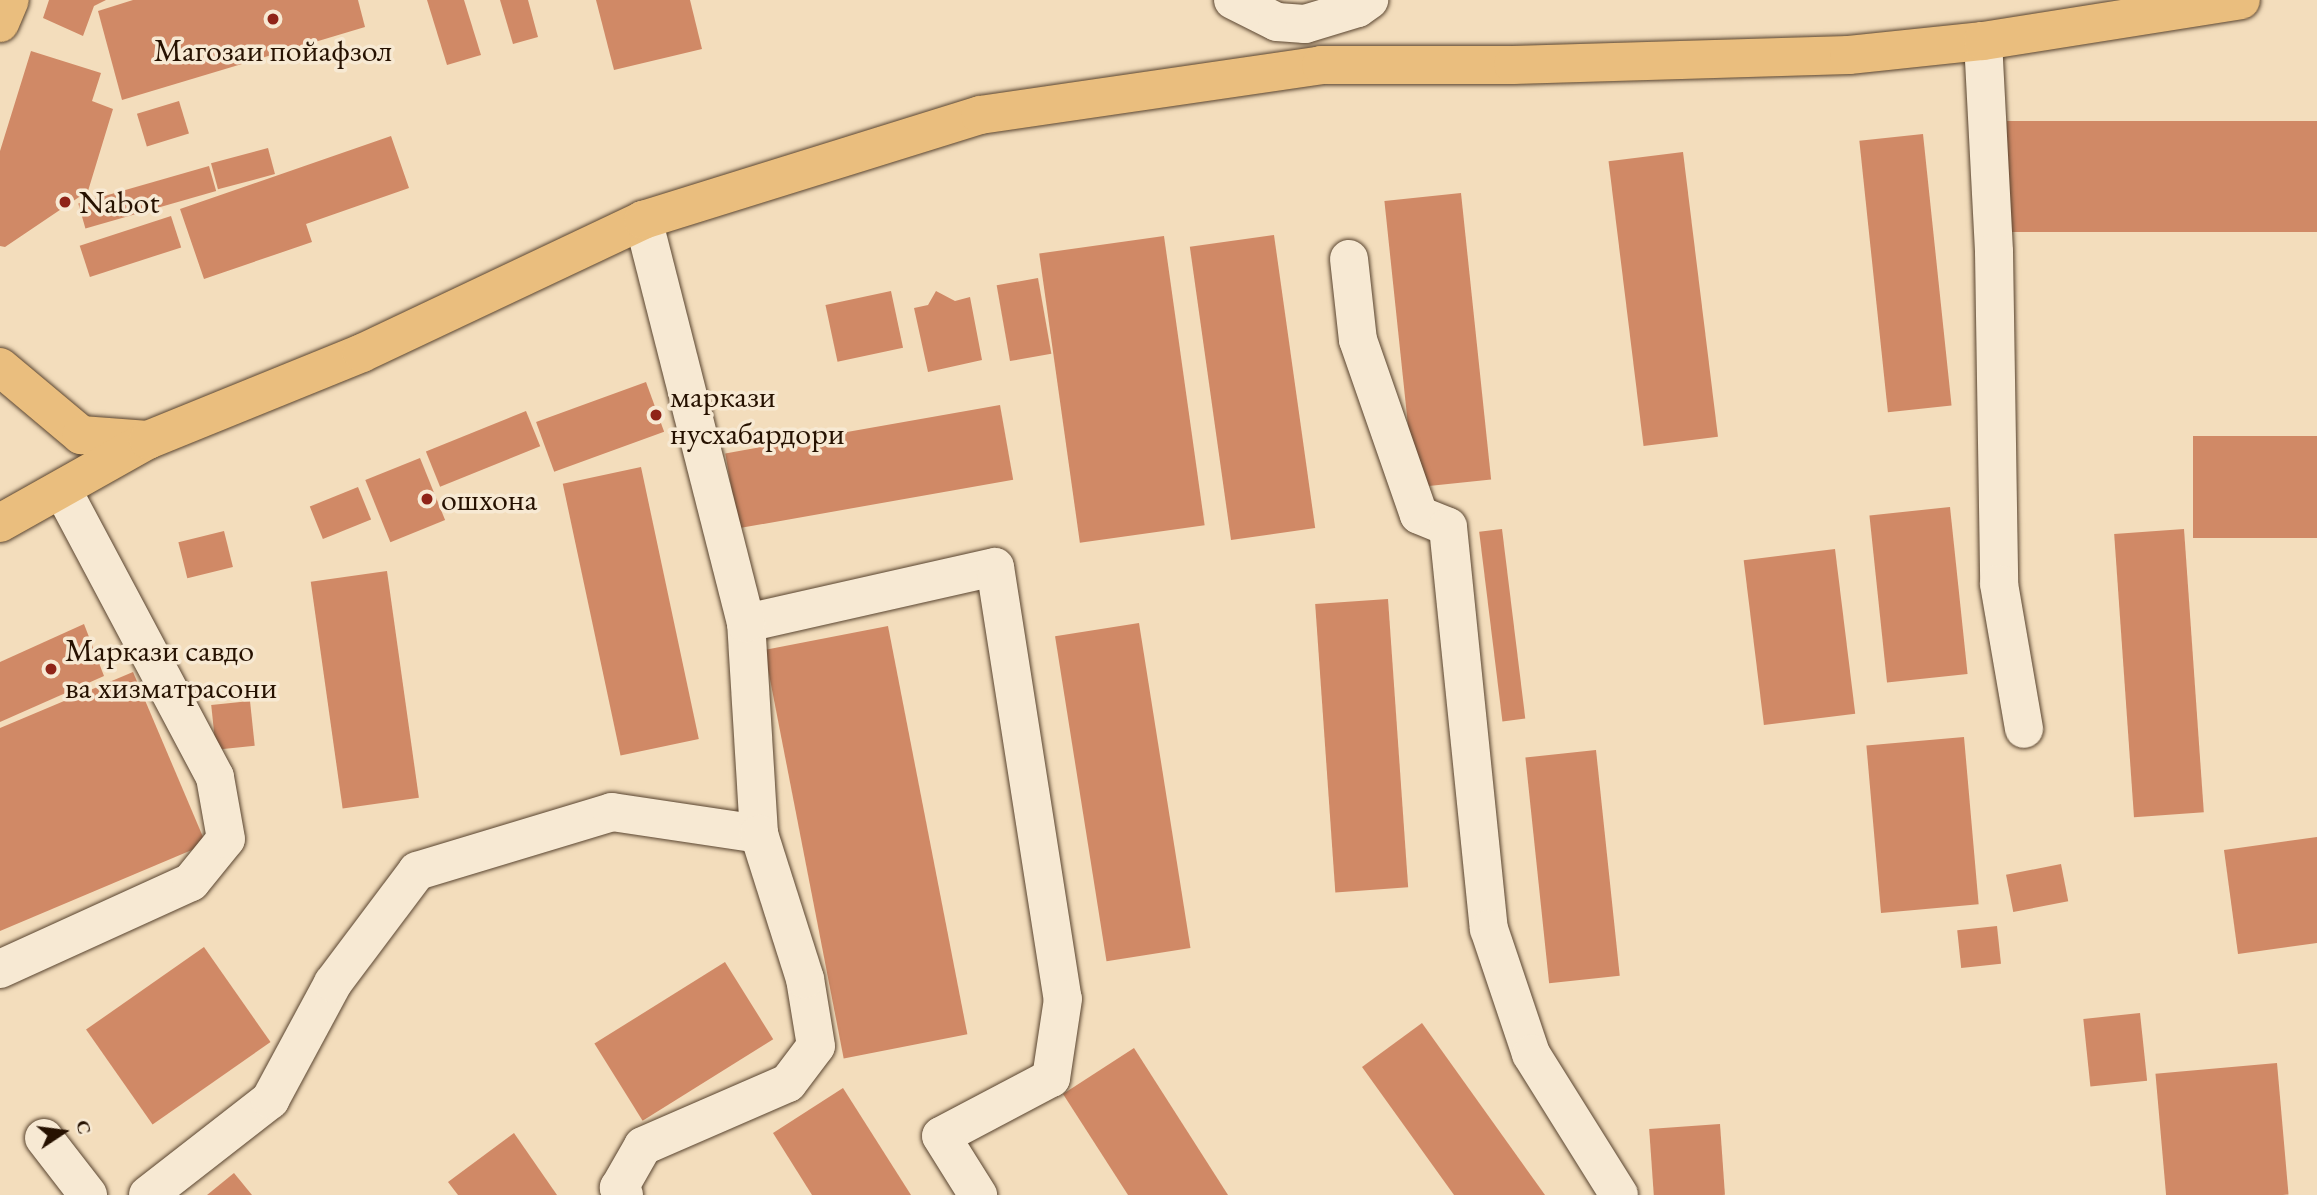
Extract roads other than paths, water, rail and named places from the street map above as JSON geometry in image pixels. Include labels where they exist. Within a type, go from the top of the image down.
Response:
[{"type":"main road","points":[[0,23],[9,0]]},
{"type":"main road","points":[[0,523],[148,440],[362,353],[643,220],[980,115],[1321,65],[1708,61],[1849,55],[1983,41],[2241,0]]},
{"type":"main road","points":[[0,367],[81,435],[148,440]]},
{"type":"street","points":[[1233,0],[1277,22],[1319,21],[1369,0]]},
{"type":"street","points":[[1319,21],[1321,65]]},
{"type":"street","points":[[1983,41],[1994,252],[1999,584],[2024,729]]},
{"type":"street","points":[[624,1195],[619,1188],[643,1146],[789,1083],[816,1046],[805,979],[760,834],[746,624],[643,220]]},
{"type":"street","points":[[1349,259],[1358,340],[1419,515],[1448,527],[1489,929],[1531,1054],[1619,1195]]},
{"type":"street","points":[[0,969],[191,882],[226,839],[215,777],[62,489]]},
{"type":"street","points":[[746,624],[995,567],[1063,999],[1051,1078],[941,1136],[978,1195]]},
{"type":"street","points":[[148,1195],[270,1100],[333,982],[417,871],[612,811],[760,834]]},
{"type":"street","points":[[44,1138],[88,1195]]},
{"type":"place","name":"Магозаи пойафзол","points":[[273,19]]},
{"type":"place","name":"Nabot","points":[[65,202]]},
{"type":"place","name":"маркази нусхабардори","points":[[656,415]]},
{"type":"place","name":"ошхона","points":[[427,499]]},
{"type":"place","name":"Маркази савдо ва хизматрасони","points":[[51,669]]}]
